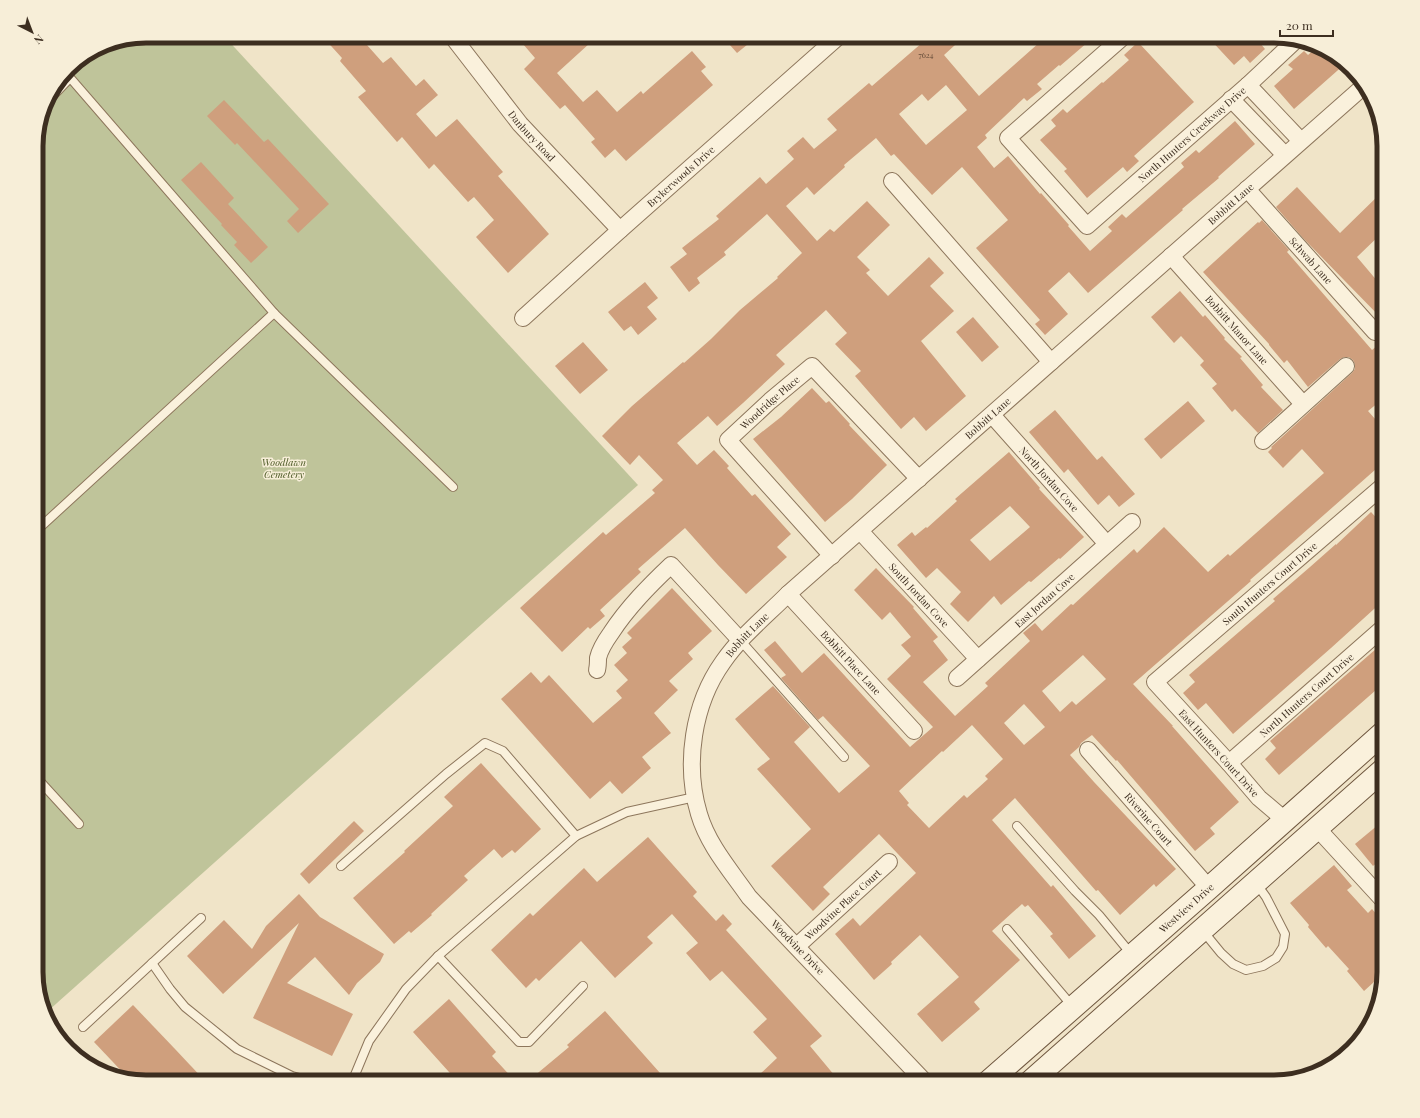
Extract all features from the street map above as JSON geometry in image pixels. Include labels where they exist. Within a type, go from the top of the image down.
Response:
[{"type":"main road","name":"Westview Drive","points":[[996,1075],[1377,738]]},
{"type":"main road","points":[[1038,1075],[1377,775]]},
{"type":"main road","points":[[1179,914],[1199,932]]},
{"type":"street","name":"Danbury Road","points":[[457,43],[520,124],[620,230]]},
{"type":"street","name":"Brykerwoods Drive","points":[[523,318],[620,230],[832,43]]},
{"type":"street","name":"North Hunters Creekway Drive","points":[[1116,43],[1008,138],[1086,226],[1248,85],[1291,45]]},
{"type":"street","points":[[1248,85],[1301,141]]},
{"type":"street","name":"Bobbitt Lane","points":[[695,797],[692,756],[698,716],[713,678],[740,640],[788,594],[1360,89]]},
{"type":"street","points":[[1232,99],[1285,155]]},
{"type":"street","points":[[892,181],[1051,362]]},
{"type":"street","name":"Schwab Lane","points":[[1247,189],[1375,332]]},
{"type":"street","name":"Bobbitt Manor Lane","points":[[1171,256],[1303,404]]},
{"type":"street","name":"Woodridge Place","points":[[832,556],[728,440],[770,401],[812,366],[919,479]]},
{"type":"street","points":[[1263,440],[1346,366]]},
{"type":"street","name":"North Jordan Cove","points":[[992,415],[1108,544]]},
{"type":"street","name":"South Hunters Court Drive","points":[[1155,682],[1377,491]]},
{"type":"street","name":"East Jordan Cove","points":[[957,678],[1132,522]]},
{"type":"street","name":"South Jordan Cove","points":[[860,531],[978,659]]},
{"type":"street","points":[[598,670],[598,657],[604,643],[614,628],[643,592],[671,565],[740,640]]},
{"type":"street","name":"Bobbitt Place Lane","points":[[788,594],[914,731]]},
{"type":"street","name":"North Hunters Court Drive","points":[[1229,763],[1377,633]]},
{"type":"street","name":"East Hunters Court Drive","points":[[1155,682],[1259,798],[1285,820]]},
{"type":"street","name":"Riverine Court","points":[[1088,750],[1209,888]]},
{"type":"street","name":"Woodvine Drive","points":[[695,797],[699,814],[706,831],[725,864],[749,897],[918,1075]]},
{"type":"street","points":[[1317,828],[1377,893]]},
{"type":"street","name":"Woodvine Place Court","points":[[797,946],[889,862]]},
{"type":"lane","points":[[70,77],[274,314],[453,487]]},
{"type":"lane","points":[[43,525],[274,314]]},
{"type":"lane","points":[[740,640],[844,757]]},
{"type":"lane","points":[[342,866],[446,774],[484,743],[503,751],[576,836]]},
{"type":"lane","points":[[43,785],[79,824]]},
{"type":"lane","points":[[355,1075],[369,1041],[406,989],[438,956],[576,836],[627,812],[695,797]]},
{"type":"lane","points":[[1017,826],[1075,891],[1099,915],[1132,956]]},
{"type":"lane","points":[[1199,932],[1233,964],[1246,970],[1263,966],[1276,958],[1283,947],[1285,934],[1269,902],[1256,882]]},
{"type":"lane","points":[[83,1027],[201,918]]},
{"type":"lane","points":[[1007,929],[1074,1007]]},
{"type":"lane","points":[[438,956],[519,1042],[530,1042],[583,986]]},
{"type":"lane","points":[[152,963],[170,989],[185,1007],[237,1049],[290,1075]]},
{"type":"green space","name":"Woodlawn Cemetery","points":[[146,43],[230,43],[638,485],[50,1009],[43,979],[43,139],[47,119],[57,95],[64,83],[78,69],[89,60],[113,48],[126,45]]},
{"type":"building","points":[[328,43],[365,43],[383,63],[391,57],[416,86],[424,79],[438,95],[416,114],[436,137],[457,119],[503,172],[498,176],[549,234],[508,273],[476,237],[494,220],[474,197],[468,202],[434,164],[429,169],[402,137],[397,142],[358,97],[366,91],[340,61],[342,58]]},
{"type":"building","points":[[590,43],[557,73],[583,102],[597,90],[617,112],[641,91],[643,94],[692,51],[706,67],[701,71],[713,85],[626,161],[615,149],[605,158],[591,142],[595,139],[565,105],[560,109],[524,69],[535,58],[523,44]]},
{"type":"building","points":[[728,43],[749,43],[737,53]]},
{"type":"building","points":[[922,43],[957,43],[944,55],[979,96],[1039,43],[1087,43],[1037,84],[1042,89],[1027,101],[1024,98],[985,135],[987,138],[977,147],[994,168],[1008,156],[1090,251],[1112,231],[1108,227],[1122,214],[1126,218],[1184,167],[1181,163],[1196,150],[1199,153],[1235,121],[1255,144],[1218,177],[1219,178],[1088,293],[1069,272],[1048,291],[1068,314],[1045,335],[1035,324],[1040,320],[976,248],[1008,220],[962,167],[932,195],[894,154],[891,156],[876,138],[844,165],[845,167],[814,195],[807,187],[786,206],[817,241],[830,229],[834,232],[867,201],[890,225],[857,257],[870,270],[866,273],[888,296],[929,257],[944,273],[930,286],[954,311],[921,341],[966,396],[926,431],[914,417],[901,429],[855,376],[861,371],[835,344],[847,333],[826,310],[776,355],[785,364],[743,403],[717,426],[708,416],[677,443],[697,465],[714,450],[729,466],[727,468],[752,496],[755,494],[791,534],[777,547],[787,557],[746,594],[685,528],[638,569],[641,572],[600,610],[605,616],[590,629],[588,627],[562,652],[520,608],[603,532],[606,535],[655,493],[652,490],[663,480],[639,455],[630,465],[602,436],[632,406],[683,362],[684,363],[740,310],[778,278],[777,277],[802,253],[767,214],[724,252],[726,255],[697,278],[700,283],[689,292],[670,267],[687,254],[682,248],[719,219],[716,216],[760,177],[766,184],[794,159],[787,151],[803,137],[814,149],[837,130],[827,119],[869,83],[872,86]],"holes":[[[946,85],[967,110],[926,145],[899,114],[922,94],[928,101]]]},
{"type":"building","points":[[1137,43],[1139,43],[1194,102],[1134,156],[1139,161],[1127,172],[1123,167],[1087,198],[1064,171],[1067,169],[1040,140],[1056,126],[1051,120],[1063,109],[1067,113],[1129,60],[1124,55]]},
{"type":"building","points":[[1214,43],[1260,43],[1265,49],[1250,63],[1244,56],[1234,65]]},
{"type":"building","points":[[1304,51],[1308,55],[1313,51],[1331,60],[1341,68],[1294,109],[1274,86],[1293,69],[1288,65]]},
{"type":"building","points":[[224,100],[264,142],[268,139],[329,204],[298,233],[287,221],[299,209],[237,143],[235,145],[207,116]]},
{"type":"building","points":[[201,162],[234,198],[228,204],[268,247],[251,263],[234,245],[237,242],[221,225],[222,224],[181,180]]},
{"type":"building","points":[[1297,187],[1340,233],[1377,197],[1377,238],[1357,257],[1377,281],[1377,314],[1303,238],[1276,207]]},
{"type":"building","points":[[1262,220],[1289,250],[1287,252],[1372,350],[1377,346],[1377,404],[1368,411],[1377,421],[1377,468],[1133,684],[1173,726],[1239,802],[1210,828],[1215,834],[1195,851],[1117,760],[1116,761],[1092,735],[1081,743],[1079,747],[1070,755],[1176,869],[1156,887],[1154,884],[1120,915],[1098,890],[1096,891],[1015,798],[992,820],[1051,887],[1053,885],[1096,936],[1069,959],[1050,936],[1053,934],[1028,905],[1025,907],[1022,904],[992,931],[1020,960],[974,1002],[980,1009],[942,1042],[917,1014],[959,977],[920,935],[874,980],[835,934],[853,918],[860,926],[916,873],[879,834],[823,887],[830,894],[813,911],[771,866],[811,829],[757,769],[770,759],[735,719],[773,686],[810,727],[794,742],[839,793],[870,766],[823,716],[818,720],[781,678],[786,675],[764,650],[775,641],[802,673],[824,653],[910,747],[933,727],[887,679],[911,656],[901,645],[911,637],[890,612],[882,620],[854,590],[876,568],[914,607],[913,608],[938,637],[933,641],[948,660],[923,682],[955,716],[988,686],[985,683],[1030,641],[1023,633],[1035,623],[1042,631],[1071,604],[1073,605],[1134,549],[1137,553],[1164,527],[1208,572],[1228,554],[1230,556],[1324,473],[1302,449],[1283,468],[1268,452],[1272,448],[1271,447],[1352,373],[1355,369],[1353,360],[1349,357],[1340,359],[1308,387],[1287,360],[1284,363],[1269,344],[1203,272],[1258,222],[1259,223]],"holes":[[[1083,655],[1106,679],[1076,705],[1072,701],[1060,712],[1042,691]],[[1024,704],[1045,727],[1024,745],[1004,723]],[[972,725],[1003,759],[985,776],[988,779],[967,798],[964,795],[929,828],[907,805],[909,803],[899,791]]]},
{"type":"building","points":[[645,282],[658,298],[647,307],[657,319],[638,335],[631,326],[624,331],[608,312]]},
{"type":"building","points":[[1180,291],[1203,317],[1205,315],[1225,338],[1224,339],[1242,357],[1240,358],[1263,385],[1261,387],[1283,410],[1258,433],[1235,409],[1232,412],[1212,388],[1217,384],[1200,365],[1204,361],[1181,336],[1174,343],[1151,317]]},
{"type":"building","points":[[973,317],[999,347],[982,362],[956,332]]},
{"type":"building","points":[[583,342],[608,370],[580,394],[555,366]]},
{"type":"building","points":[[812,388],[826,403],[829,401],[850,424],[849,425],[887,465],[852,499],[825,522],[753,439],[781,417]]},
{"type":"building","points":[[1188,401],[1205,421],[1161,459],[1144,439]]},
{"type":"building","points":[[1055,410],[1097,460],[1102,456],[1135,494],[1119,507],[1109,495],[1098,505],[1068,469],[1064,473],[1029,432]]},
{"type":"building","points":[[1009,452],[1040,488],[1039,489],[1084,537],[1060,559],[1059,558],[1031,582],[1029,581],[1001,605],[994,596],[968,622],[950,604],[961,592],[937,568],[926,578],[897,545],[912,532],[915,536],[926,527],[927,528],[957,501],[955,499]],"holes":[[[1010,506],[1030,527],[990,561],[970,540]]]},
{"type":"building","points":[[1371,512],[1377,518],[1377,606],[1233,734],[1206,703],[1198,710],[1183,693],[1195,682],[1189,675],[1275,601],[1273,599],[1336,545]]},
{"type":"building","points":[[672,588],[712,631],[688,653],[693,659],[669,681],[678,690],[654,713],[671,733],[642,757],[651,768],[622,794],[610,781],[590,799],[501,699],[531,672],[541,683],[549,675],[593,723],[622,698],[616,691],[628,680],[614,665],[627,653],[622,647],[632,638],[627,633]]},
{"type":"building","points":[[1377,648],[1377,689],[1279,775],[1265,759],[1276,748],[1270,741]]},
{"type":"building","points":[[481,763],[541,829],[515,853],[512,850],[502,858],[494,849],[464,876],[468,880],[431,914],[432,915],[411,933],[409,931],[394,944],[353,898],[405,852],[404,851],[453,806],[444,797]]},
{"type":"building","points":[[354,821],[364,831],[309,884],[300,874]]},
{"type":"building","points":[[1377,826],[1377,863],[1373,866],[1355,844]]},
{"type":"building","points":[[648,837],[697,892],[693,896],[716,921],[723,914],[732,924],[726,930],[822,1036],[810,1046],[834,1075],[759,1075],[777,1058],[753,1032],[767,1019],[722,971],[710,981],[686,953],[698,943],[672,914],[647,937],[653,943],[615,978],[581,941],[539,981],[536,978],[526,988],[491,950],[530,913],[533,916],[584,868],[597,882]]},
{"type":"building","points":[[1334,865],[1352,886],[1347,890],[1368,913],[1372,909],[1377,915],[1377,979],[1364,991],[1347,971],[1349,969],[1328,946],[1326,948],[1290,903]]},
{"type":"building","points":[[299,894],[320,917],[384,954],[380,962],[357,983],[349,995],[315,957],[287,983],[353,1014],[332,1056],[253,1018],[299,923],[223,994],[187,956],[224,920],[252,949],[266,926]]},
{"type":"building","points":[[449,999],[496,1052],[492,1056],[510,1075],[452,1075],[413,1032]]},
{"type":"building","points":[[133,1005],[199,1075],[139,1075],[122,1072],[94,1042]]},
{"type":"building","points":[[605,1011],[662,1075],[535,1075],[569,1047],[567,1045]]}]
